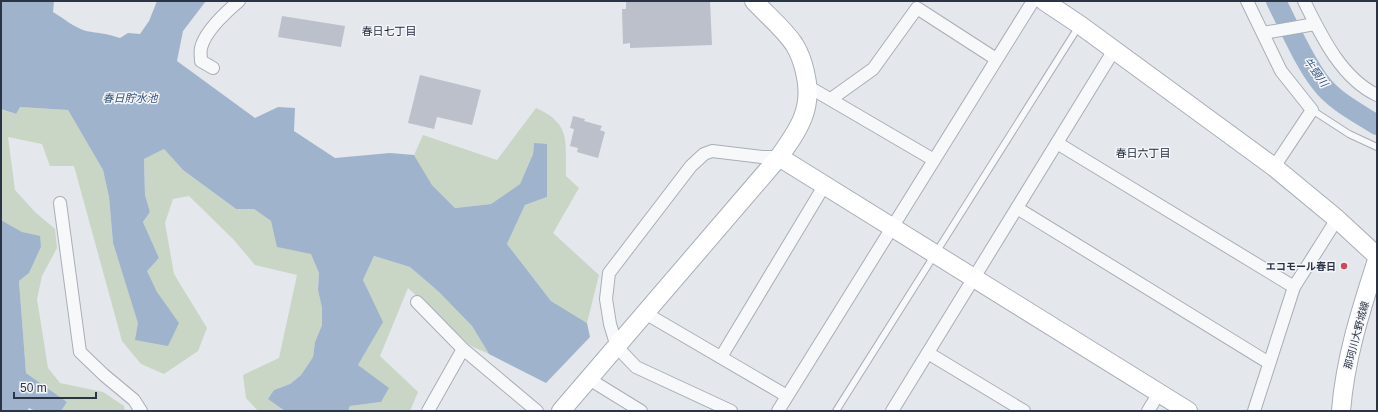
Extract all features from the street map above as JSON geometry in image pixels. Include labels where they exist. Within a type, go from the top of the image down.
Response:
[{"type":"street","points":[[213,68],[201,61],[200,49],[204,40],[222,16],[239,1]]},
{"type":"street","points":[[561,411],[779,157],[796,133],[805,112],[809,87],[803,65],[794,44],[754,1]]},
{"type":"street","points":[[778,411],[1033,1]]},
{"type":"street","points":[[1044,1],[1080,25],[1274,167],[1337,219],[1377,256]]},
{"type":"street","points":[[1247,1],[1267,32],[1281,71],[1312,110],[1274,167]]},
{"type":"street","points":[[1304,1],[1313,24],[1345,69],[1367,90],[1377,95]]},
{"type":"street","points":[[831,99],[873,69],[920,4],[996,59]]},
{"type":"street","points":[[1267,32],[1313,24]]},
{"type":"street","points":[[892,411],[1114,50]]},
{"type":"street","points":[[809,87],[934,160]]},
{"type":"street","points":[[1057,143],[1294,288]]},
{"type":"street","points":[[731,411],[636,367],[617,346],[610,324],[606,299],[609,273],[691,166],[704,154],[712,151],[762,157],[779,157],[1188,411]]},
{"type":"street","points":[[721,357],[824,186]]},
{"type":"street","points":[[60,203],[80,352],[104,375],[134,400],[141,411]]},
{"type":"street","points":[[1017,208],[1270,362]]},
{"type":"street","points":[[1254,411],[1294,288],[1337,219]]},
{"type":"street","name":"那珂川大野城線","points":[[1341,411],[1343,385],[1356,331],[1377,260]]},
{"type":"street","points":[[417,302],[463,349],[537,411]]},
{"type":"street","points":[[645,313],[787,396]]},
{"type":"street","points":[[428,411],[463,349]]},
{"type":"street","points":[[928,353],[1024,411]]},
{"type":"street","points":[[589,379],[641,411]]},
{"type":"street","points":[[1148,411],[1159,393]]},
{"type":"lane","points":[[836,411],[1080,25]]},
{"type":"lane","points":[[1312,110],[1349,134],[1377,147]]},
{"type":"green space","points":[[20,107],[68,110],[103,170],[109,197],[113,243],[139,323],[136,340],[157,292],[146,271],[159,258],[143,222],[150,212],[145,195],[144,159],[164,149],[183,170],[236,209],[254,209],[271,221],[278,247],[311,253],[319,273],[318,290],[322,308],[322,325],[315,342],[313,357],[301,375],[290,384],[274,390],[269,399],[285,411],[258,411],[246,398],[243,375],[279,358],[297,275],[255,265],[233,239],[189,196],[173,199],[165,223],[174,274],[207,328],[198,351],[164,374],[141,364],[122,341],[74,166],[50,166],[42,144],[8,137],[15,190],[35,212],[55,229],[57,248],[42,276],[37,299],[48,368],[60,383],[103,392],[124,406],[125,411],[61,411],[67,402],[26,373],[19,281],[29,273],[41,247],[22,232],[1,220],[1,109],[15,114]]},
{"type":"green space","points":[[536,108],[548,114],[561,128],[566,144],[566,176],[579,188],[553,233],[599,275],[587,323],[551,301],[507,244],[525,205],[547,197],[534,143],[533,154],[520,184],[491,204],[455,208],[432,185],[414,155],[423,135],[497,160]]},
{"type":"green space","points":[[374,256],[410,267],[439,292],[472,326],[489,354],[471,346],[408,288],[380,356],[418,392],[410,411],[348,411],[350,406],[381,402],[358,365],[382,322],[363,280]]},
{"type":"water","name":"春日貯水池","points":[[1,1],[54,1],[53,12],[73,25],[82,30],[120,38],[128,33],[140,34],[149,21],[157,1],[206,1],[183,31],[177,61],[255,118],[278,107],[295,108],[294,131],[335,158],[390,153],[414,155],[432,185],[455,208],[491,204],[520,184],[533,154],[534,143],[547,144],[547,197],[525,205],[507,244],[551,301],[587,323],[590,337],[546,383],[489,354],[472,326],[439,292],[410,267],[374,256],[363,280],[383,322],[358,365],[389,388],[381,402],[350,406],[348,411],[285,411],[268,399],[274,390],[290,384],[301,375],[313,357],[315,342],[322,325],[322,308],[318,290],[319,273],[311,254],[277,247],[271,221],[254,209],[236,209],[183,170],[164,149],[144,159],[145,195],[150,212],[143,222],[159,258],[147,271],[157,292],[179,323],[168,346],[135,340],[138,323],[113,243],[109,197],[103,170],[68,110],[20,107],[16,114],[1,109]]},
{"type":"water","points":[[1,220],[22,232],[40,236],[41,247],[29,273],[19,281],[26,373],[67,402],[61,411],[35,411],[29,408],[27,411],[1,411]]},
{"type":"building","points":[[626,1],[710,1],[712,45],[630,48],[630,43],[623,44],[622,9],[626,9]]},
{"type":"building","points":[[282,16],[345,26],[341,47],[278,37]]},
{"type":"building","points":[[420,75],[481,90],[472,125],[437,117],[434,129],[408,123]]},
{"type":"building","points":[[573,116],[602,126],[600,130],[605,132],[598,158],[577,152],[578,148],[570,146],[574,129],[570,128]]},
{"type":"waterway","name":"牛頸川","points":[[1276,1],[1302,53],[1320,82],[1339,101],[1377,125]]},
{"type":"place","name":"エコモール春日","points":[[1344,266]]},
{"type":"district","name":"春日七丁目","points":[[389,31]]},
{"type":"district","name":"春日六丁目","points":[[1143,153]]}]
